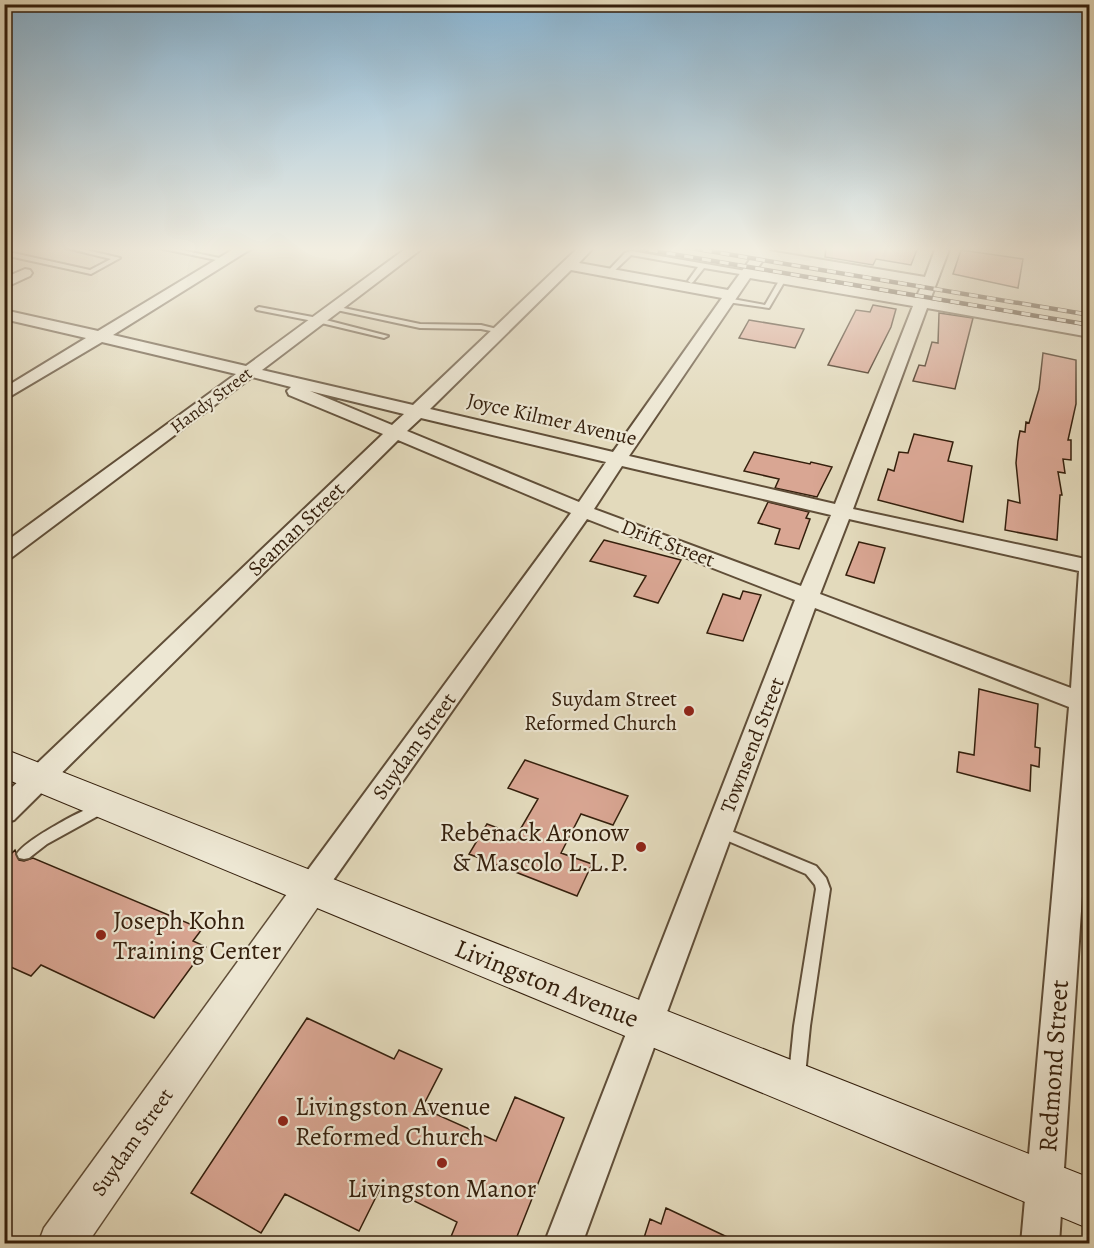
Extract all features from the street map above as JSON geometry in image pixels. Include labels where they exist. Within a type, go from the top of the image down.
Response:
[{"type":"main road","name":"Livingston Avenue","points":[[4,763],[312,886],[1089,1204]]},
{"type":"street","points":[[4,395],[152,305]]},
{"type":"street","name":"Handy Street","points":[[4,553],[339,305]]},
{"type":"street","name":"Seaman Street","points":[[4,812],[527,305]]},
{"type":"street","name":"Suydam Street","points":[[60,1244],[312,886],[583,511],[723,305]]},
{"type":"street","name":"Townsend Street","points":[[563,1244],[808,596],[921,305]]},
{"type":"street","points":[[977,305],[1089,332]]},
{"type":"street","name":"Joyce Kilmer Avenue","points":[[4,314],[1089,567]]},
{"type":"street","name":"Drift Street","points":[[250,371],[394,434],[583,511],[1086,704]]},
{"type":"street","name":"Redmond Street","points":[[1040,1244],[1048,1122],[1086,704],[1089,567]]},
{"type":"lane","points":[[259,309],[384,336]]},
{"type":"lane","points":[[334,309],[420,326],[481,327],[501,331]]},
{"type":"lane","points":[[24,854],[42,840],[107,804]]},
{"type":"lane","points":[[719,831],[811,870],[821,882],[823,889],[802,1026],[796,1084]]},
{"type":"building","points":[[873,305],[896,309],[891,327],[868,373],[828,365],[856,310],[870,312]]},
{"type":"building","points":[[939,313],[973,318],[955,389],[913,381],[919,365],[925,366],[932,342],[938,343]]},
{"type":"building","points":[[749,320],[804,329],[795,348],[739,338]]},
{"type":"building","points":[[1043,353],[1076,360],[1076,404],[1068,440],[1071,440],[1071,460],[1063,459],[1065,473],[1058,472],[1062,495],[1060,495],[1057,540],[1005,530],[1008,500],[1020,503],[1016,463],[1018,441],[1020,431],[1025,432],[1026,422],[1029,423],[1039,389]]},
{"type":"building","points":[[914,434],[953,442],[948,461],[972,466],[963,522],[878,500],[888,469],[894,471],[899,452],[908,453]]},
{"type":"building","points":[[754,452],[832,467],[817,497],[775,488],[779,479],[744,471]]},
{"type":"building","points":[[768,502],[809,512],[806,518],[810,519],[799,549],[775,544],[780,529],[758,523]]},
{"type":"building","points":[[604,540],[681,560],[658,603],[634,596],[646,576],[590,561]]},
{"type":"building","points":[[859,542],[885,548],[874,583],[846,575]]},
{"type":"building","points":[[743,591],[761,595],[743,641],[707,633],[723,594],[740,599]]},
{"type":"building","points":[[979,689],[1038,704],[1035,747],[1040,748],[1039,767],[1031,765],[1030,791],[957,772],[959,752],[974,755]]},
{"type":"building","points":[[525,760],[628,796],[613,825],[581,814],[561,853],[592,864],[577,896],[469,854],[487,824],[517,835],[538,799],[508,788]]},
{"type":"building","name":"Joseph Kohn Training Center","points":[[15,850],[19,860],[33,858],[202,929],[193,941],[206,947],[154,1018],[41,965],[31,976],[4,964],[4,861]]},
{"type":"building","points":[[307,1018],[394,1059],[399,1050],[442,1069],[422,1108],[496,1141],[515,1097],[564,1118],[514,1244],[448,1244],[457,1222],[382,1185],[359,1231],[285,1194],[261,1233],[191,1193]]},
{"type":"building","points":[[666,1208],[742,1244],[642,1244],[650,1219],[661,1224]]},
{"type":"railway","points":[[974,305],[1090,325]]},
{"type":"railway","points":[[1032,305],[1090,315]]},
{"type":"place","name":"Suydam Street Reformed Church","points":[[689,711]]},
{"type":"place","name":"Rebenack Aronow & Mascolo L.L.P.","points":[[641,847]]},
{"type":"place","name":"Joseph Kohn Training Center","points":[[101,935]]},
{"type":"place","name":"Livingston Avenue Reformed Church","points":[[283,1121]]},
{"type":"place","name":"Livingston Manor","points":[[442,1163]]}]
